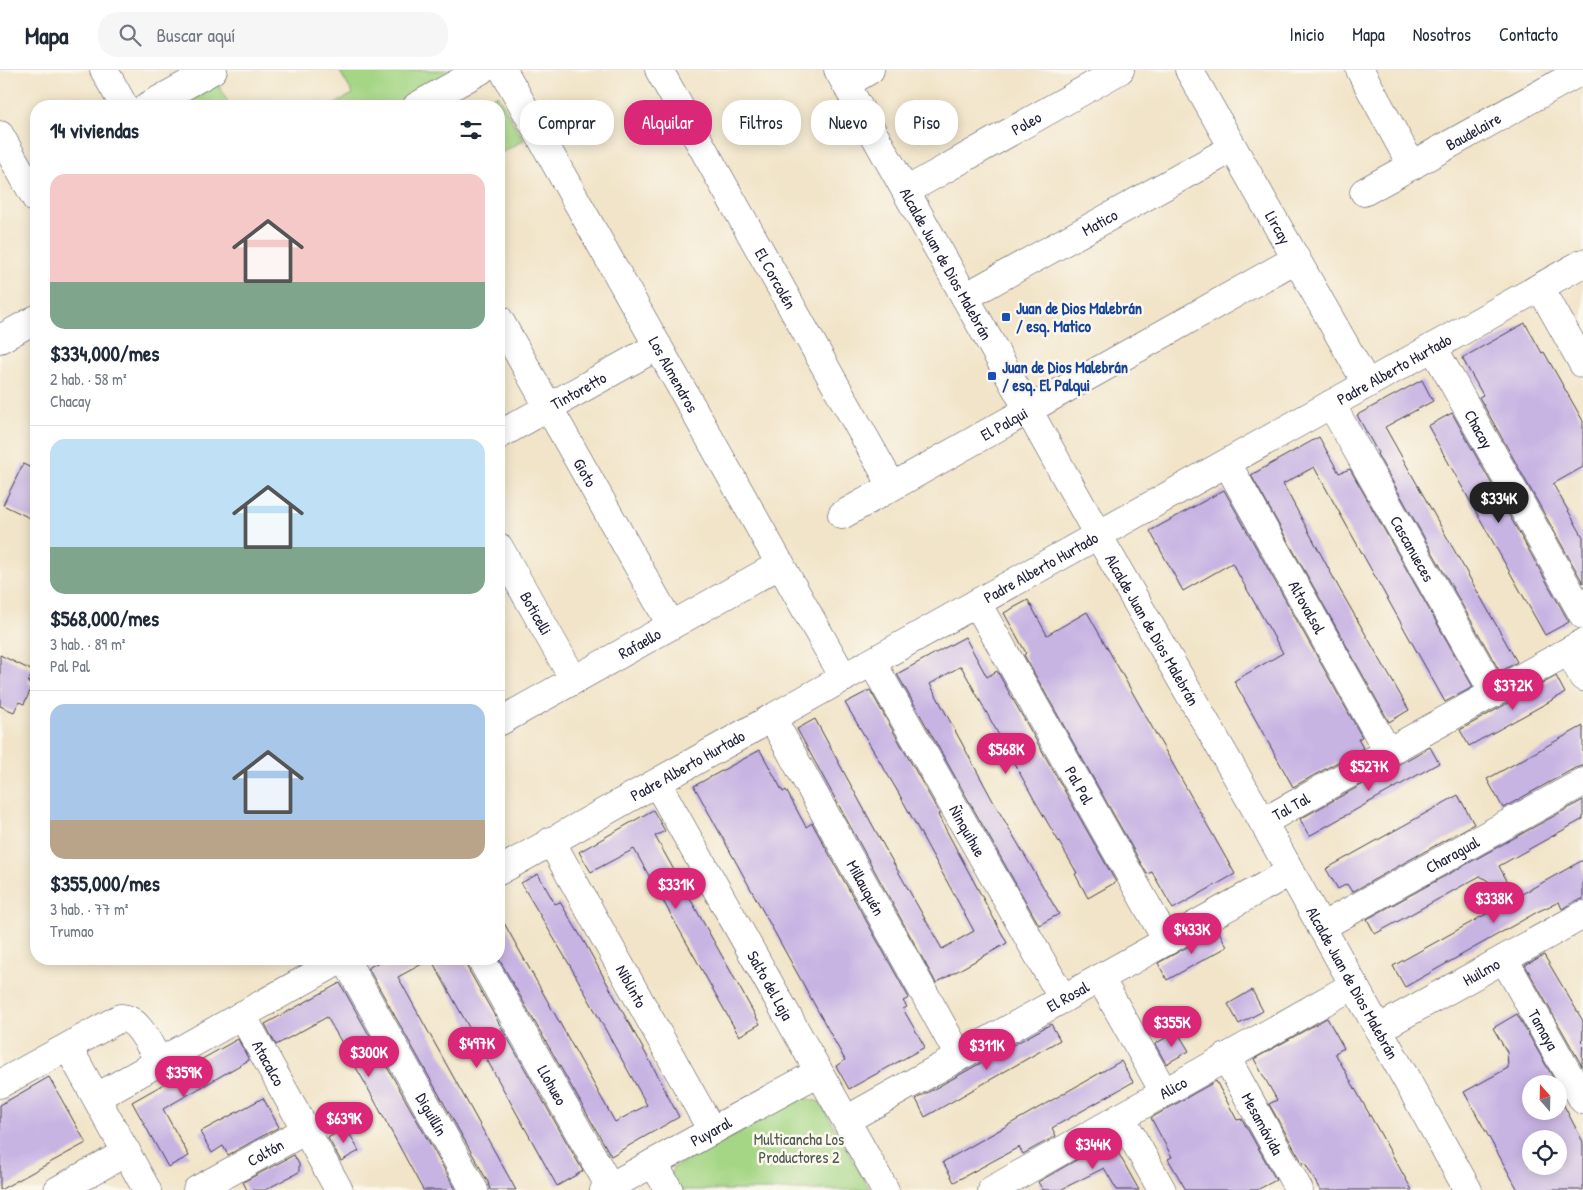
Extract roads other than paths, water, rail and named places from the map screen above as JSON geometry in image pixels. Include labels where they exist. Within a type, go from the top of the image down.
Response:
[{"type":"street","points":[[104,70],[121,100]]},
{"type":"street","points":[[159,100],[213,70]]},
{"type":"street","points":[[428,100],[481,70]]},
{"type":"street","name":"Los Almendros","points":[[503,70],[844,678]]},
{"type":"street","name":"El Corcolén","points":[[659,70],[892,486]]},
{"type":"street","points":[[842,77],[870,70]]},
{"type":"street","name":"Poleo","points":[[906,191],[1120,70]]},
{"type":"street","name":"Lircay","points":[[1189,70],[1367,384]]},
{"type":"street","points":[[1360,70],[1412,166]]},
{"type":"street","name":"Baudelaire","points":[[1364,192],[1583,70]]},
{"type":"street","name":"Alcalde Juan de Dios Malebrán","points":[[842,77],[1098,535],[1263,822],[1468,1190]]},
{"type":"street","points":[[0,135],[30,172]]},
{"type":"street","name":"Matico","points":[[965,297],[1233,148]]},
{"type":"street","name":"El Palqui","points":[[842,514],[1296,259]]},
{"type":"street","name":"Padre Alberto Hurtado","points":[[505,868],[1583,263]]},
{"type":"street","points":[[1540,287],[1583,364]]},
{"type":"street","points":[[0,339],[30,322]]},
{"type":"street","name":"Gioto","points":[[505,330],[671,625]]},
{"type":"street","name":"Tintoretto","points":[[505,433],[658,346]]},
{"type":"street","name":"Chacay","points":[[1433,347],[1583,615]]},
{"type":"street","name":"Cascanueces","points":[[1331,404],[1494,693]]},
{"type":"street","name":"Altovalsol","points":[[1227,463],[1388,752]]},
{"type":"street","name":"Boticelli","points":[[505,558],[574,680]]},
{"type":"street","name":"Rafaello","points":[[505,719],[781,564]]},
{"type":"street","name":"Pal Pal","points":[[977,603],[1167,941]]},
{"type":"street","points":[[1576,647],[1583,677]]},
{"type":"street","name":"Tal Tal","points":[[1263,822],[1576,647]]},
{"type":"street","name":"Ñinquihue","points":[[872,662],[1064,999]]},
{"type":"street","name":"Millauquén","points":[[772,718],[959,1056]]},
{"type":"street","name":"Charagual","points":[[1321,926],[1583,782]]},
{"type":"street","name":"Salto del Laja","points":[[657,783],[885,1190]]},
{"type":"street","name":"Niblinto","points":[[551,842],[712,1131]]},
{"type":"street","name":"El Rosal","points":[[846,1120],[1290,872]]},
{"type":"street","name":"Huilmo","points":[[1378,1029],[1583,916]]},
{"type":"street","name":"Tamaya","points":[[1504,959],[1583,1100]]},
{"type":"street","points":[[97,1097],[332,965]]},
{"type":"street","name":"Diguillín","points":[[346,965],[474,1190]]},
{"type":"street","name":"Llohueo","points":[[484,965],[607,1188]]},
{"type":"street","points":[[1100,978],[1164,1092]]},
{"type":"street","name":"Alico","points":[[992,1190],[1023,1182],[1121,1117],[1354,985]]},
{"type":"street","name":"Atacalco","points":[[242,1015],[340,1190]]},
{"type":"street","points":[[0,1084],[115,1020],[126,1018],[136,1023],[158,1062]]},
{"type":"street","points":[[68,1046],[147,1190]]},
{"type":"street","name":"Mesamávida","points":[[1226,1057],[1300,1190]]},
{"type":"street","name":"Puyaral","points":[[607,1188],[819,1072]]},
{"type":"street","points":[[1121,1117],[1162,1190]]},
{"type":"street","name":"Coltón","points":[[197,1190],[306,1130]]},
{"type":"street","points":[[58,1190],[126,1152]]},
{"type":"street","points":[[653,1163],[669,1190]]},
{"type":"place","name":"Juan de Dios Malebrán / esq. Matico","points":[[1006,317]]},
{"type":"place","name":"Juan de Dios Malebrán / esq. El Palqui","points":[[992,376]]},
{"type":"park label","name":"Multicancha Los Productores 2","points":[[799,1148]]}]
